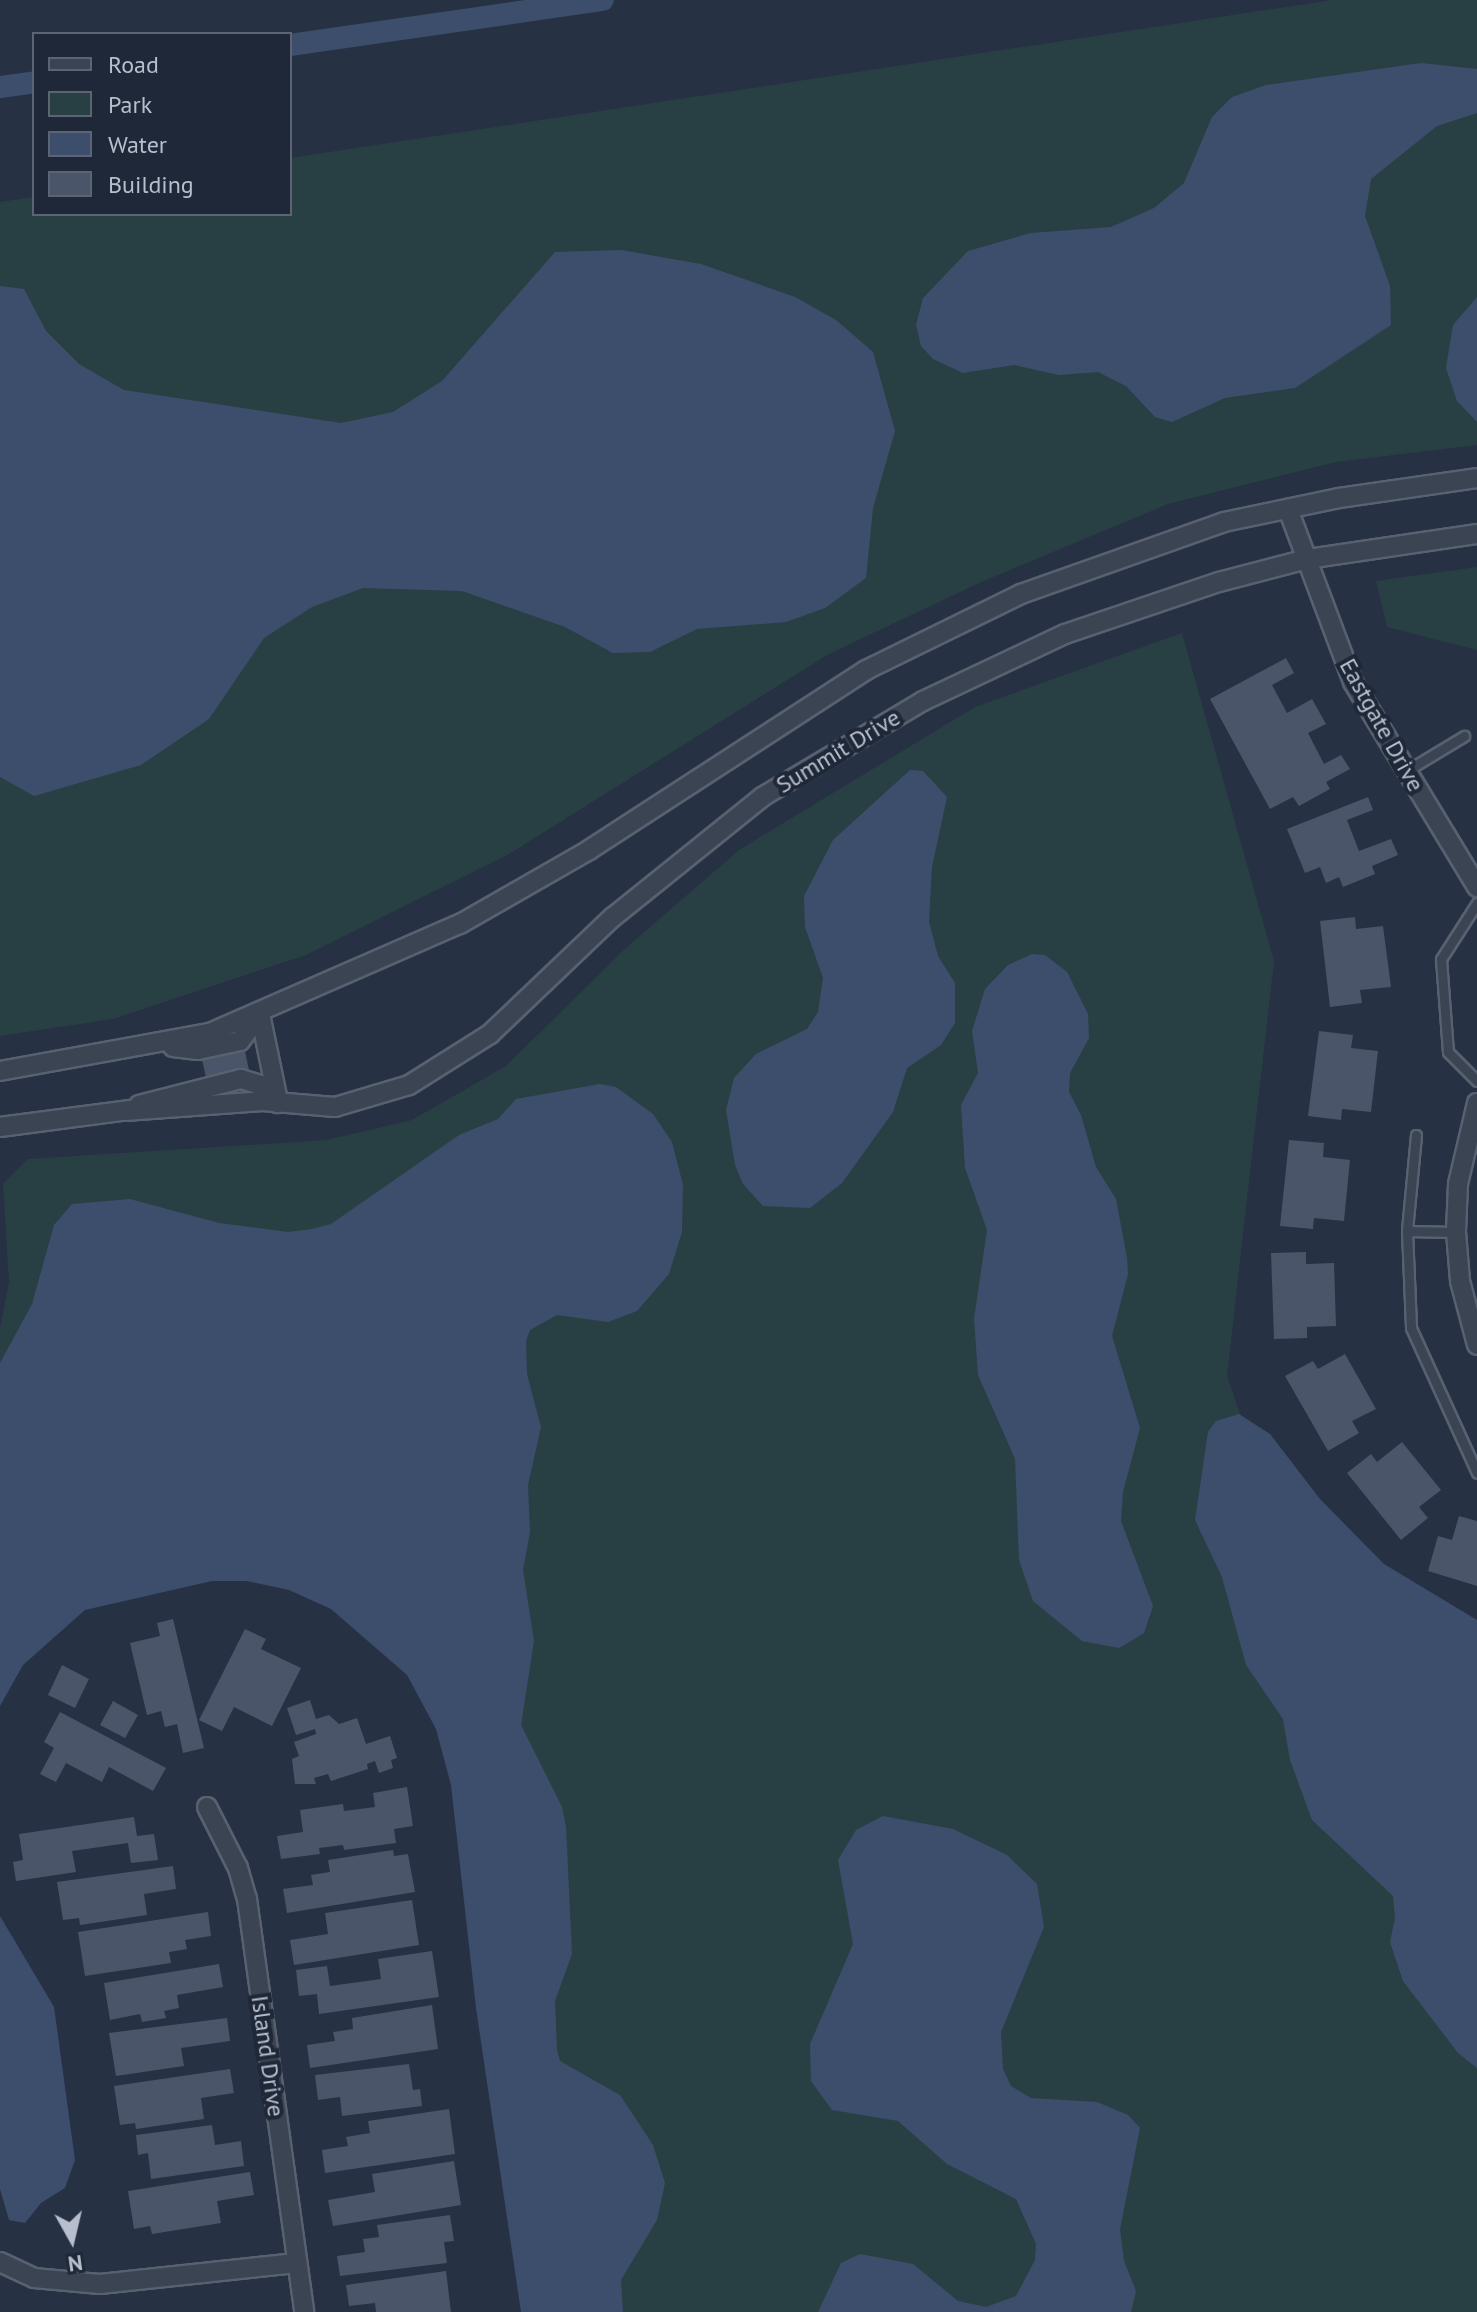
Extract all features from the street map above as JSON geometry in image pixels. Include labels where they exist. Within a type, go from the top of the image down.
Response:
[{"type":"street","points":[[0,1071],[161,1045],[260,1014],[528,888],[780,721],[947,627],[1126,554],[1224,522],[1477,478]]},
{"type":"street","name":"Eastgate Drive","points":[[1288,509],[1353,682],[1477,887]]},
{"type":"street","name":"Summit Drive","points":[[0,1127],[241,1093],[278,1103],[335,1107],[409,1085],[443,1067],[490,1034],[671,866],[830,752],[923,701],[1065,634],[1219,582],[1307,559],[1477,534]]},
{"type":"street","points":[[260,1014],[278,1103]]},
{"type":"street","points":[[1477,1103],[1458,1184],[1456,1232],[1460,1281],[1477,1345]]},
{"type":"street","name":"Island Drive","points":[[207,1807],[238,1868],[247,1899],[304,2312]]},
{"type":"street","points":[[0,2262],[34,2278],[100,2284],[296,2263]]},
{"type":"lane","points":[[1406,771],[1464,736]]},
{"type":"lane","points":[[1477,903],[1441,959],[1448,1052],[1477,1081]]},
{"type":"lane","points":[[1416,1135],[1407,1231],[1411,1328],[1477,1473]]},
{"type":"lane","points":[[1407,1231],[1456,1232]]},
{"type":"green space","points":[[1332,0],[1477,0],[1477,445],[1336,462],[1168,504],[979,583],[827,655],[509,854],[306,955],[113,1019],[0,1036],[0,202],[32,197],[32,216],[292,216],[292,158]]},
{"type":"green space","points":[[1477,567],[1477,650],[1387,627],[1376,581]]},
{"type":"green space","points":[[1182,633],[1274,961],[1227,1376],[1386,1830],[1477,1872],[1477,2312],[541,2312],[443,1571],[0,1564],[0,1329],[9,1282],[3,1184],[28,1159],[327,1140],[412,1120],[506,1066],[627,947],[739,850],[975,707]]},
{"type":"water","points":[[1421,63],[1477,69],[1477,113],[1437,126],[1371,179],[1365,216],[1390,286],[1391,325],[1295,388],[1225,398],[1172,422],[1155,417],[1126,386],[1098,372],[1059,375],[1014,365],[963,373],[933,359],[921,346],[916,325],[923,298],[968,251],[1031,233],[1111,227],[1154,208],[1184,183],[1212,117],[1232,97],[1266,85]]},
{"type":"water","points":[[621,250],[701,264],[795,297],[836,320],[873,352],[895,431],[873,508],[866,578],[825,608],[786,622],[697,629],[650,652],[613,653],[565,627],[462,591],[363,588],[312,607],[264,638],[209,719],[141,765],[34,796],[0,777],[0,286],[24,289],[46,331],[79,364],[124,390],[341,423],[393,412],[442,381],[555,252]]},
{"type":"water","points":[[1477,297],[1477,422],[1457,401],[1446,368],[1453,325]]},
{"type":"water","points":[[910,770],[923,771],[947,797],[932,867],[929,922],[938,956],[955,983],[955,1023],[941,1045],[907,1068],[893,1112],[842,1183],[810,1208],[763,1206],[743,1184],[735,1165],[726,1110],[734,1078],[756,1054],[807,1029],[818,1012],[823,978],[805,927],[804,896],[833,840]]},
{"type":"water","points":[[1032,954],[1045,955],[1067,972],[1088,1014],[1089,1038],[1070,1073],[1069,1092],[1081,1115],[1096,1167],[1116,1199],[1127,1258],[1128,1274],[1112,1336],[1140,1428],[1123,1492],[1121,1521],[1153,1606],[1144,1633],[1119,1648],[1082,1641],[1033,1601],[1019,1560],[1015,1459],[978,1375],[974,1319],[987,1230],[965,1168],[961,1105],[978,1073],[972,1031],[985,989],[1008,965]]},
{"type":"water","points":[[600,1084],[616,1087],[653,1114],[672,1142],[683,1185],[682,1232],[669,1274],[637,1311],[608,1322],[557,1315],[530,1330],[526,1341],[527,1374],[541,1427],[528,1485],[530,1532],[523,1570],[534,1641],[521,1725],[562,1807],[566,1827],[572,1954],[555,2001],[560,2061],[620,2095],[653,2145],[665,2183],[657,2220],[621,2280],[623,2312],[521,2312],[476,2008],[451,1785],[436,1729],[407,1675],[331,1609],[289,1590],[247,1581],[212,1581],[85,1610],[23,1665],[0,1706],[0,1363],[32,1304],[54,1225],[72,1204],[130,1199],[219,1223],[288,1232],[312,1229],[331,1224],[459,1135],[498,1119],[516,1099]]},
{"type":"water","points":[[1239,1414],[1270,1434],[1320,1499],[1384,1564],[1477,1620],[1477,2068],[1458,2053],[1403,1981],[1390,1942],[1395,1918],[1393,1896],[1312,1820],[1290,1760],[1283,1719],[1246,1665],[1222,1577],[1195,1520],[1208,1432],[1216,1421]]},
{"type":"water","points":[[883,1816],[953,1829],[1007,1855],[1037,1884],[1044,1927],[1001,2032],[1003,2069],[1011,2086],[1031,2098],[1097,2102],[1128,2115],[1140,2128],[1120,2229],[1124,2261],[1136,2291],[1131,2312],[818,2312],[841,2263],[860,2254],[913,2264],[958,2301],[986,2307],[1016,2296],[1035,2260],[1036,2244],[1016,2199],[947,2164],[898,2121],[832,2110],[811,2081],[810,2044],[853,1944],[838,1860],[856,1830]]},
{"type":"water","points":[[0,1916],[54,2007],[75,2160],[65,2188],[41,2203],[25,2223],[9,2220],[0,2189]]},
{"type":"building","points":[[1286,658],[1294,673],[1272,685],[1287,713],[1312,699],[1326,724],[1308,733],[1324,764],[1341,755],[1350,769],[1326,782],[1330,789],[1299,806],[1293,797],[1270,809],[1210,699]]},
{"type":"building","points":[[1368,797],[1373,810],[1347,820],[1359,851],[1391,839],[1398,855],[1372,866],[1375,874],[1343,887],[1339,877],[1326,883],[1320,867],[1305,873],[1287,829]]},
{"type":"building","points":[[1355,917],[1356,929],[1383,926],[1391,987],[1360,990],[1362,1003],[1330,1007],[1320,921]]},
{"type":"building","points":[[1319,1031],[1353,1035],[1351,1048],[1378,1051],[1371,1112],[1342,1109],[1341,1120],[1308,1116]]},
{"type":"building","points":[[244,1047],[249,1070],[233,1072],[239,1104],[213,1109],[201,1055]]},
{"type":"building","points":[[1289,1140],[1324,1143],[1323,1157],[1350,1160],[1344,1221],[1314,1218],[1313,1229],[1280,1226]]},
{"type":"building","points":[[1306,1252],[1306,1264],[1334,1263],[1336,1326],[1307,1327],[1307,1338],[1274,1339],[1271,1253]]},
{"type":"building","points":[[1345,1354],[1376,1409],[1352,1421],[1359,1433],[1328,1451],[1285,1376],[1313,1361],[1318,1369]]},
{"type":"building","points":[[1402,1442],[1441,1490],[1419,1507],[1428,1518],[1401,1540],[1347,1473],[1371,1454],[1377,1462]]},
{"type":"building","points":[[1459,1516],[1477,1521],[1477,1586],[1428,1571],[1438,1536],[1452,1540]]},
{"type":"building","points":[[173,1619],[204,1748],[183,1753],[177,1724],[165,1727],[161,1711],[147,1715],[130,1643],[160,1636],[157,1623]]},
{"type":"building","points":[[245,1629],[266,1639],[261,1649],[301,1668],[272,1726],[234,1707],[222,1731],[199,1720]]},
{"type":"building","points":[[62,1665],[89,1679],[75,1708],[48,1695]]},
{"type":"building","points":[[310,1700],[316,1719],[329,1715],[339,1724],[357,1718],[366,1744],[390,1736],[397,1758],[391,1760],[393,1768],[379,1773],[375,1761],[367,1764],[368,1769],[331,1781],[328,1774],[314,1778],[316,1784],[295,1784],[292,1759],[299,1756],[294,1742],[316,1734],[315,1729],[296,1735],[287,1708]]},
{"type":"building","points":[[113,1701],[138,1715],[125,1738],[100,1725]]},
{"type":"building","points":[[60,1712],[166,1768],[153,1791],[109,1767],[102,1782],[66,1763],[56,1782],[40,1774],[54,1748],[44,1742]]},
{"type":"building","points":[[407,1787],[413,1826],[394,1829],[396,1843],[344,1850],[343,1845],[319,1848],[320,1854],[281,1859],[277,1836],[303,1832],[300,1810],[343,1804],[344,1811],[375,1807],[373,1793]]},
{"type":"building","points":[[134,1817],[137,1836],[154,1834],[158,1860],[131,1863],[128,1843],[72,1851],[76,1872],[16,1881],[13,1862],[23,1860],[19,1834]]},
{"type":"building","points":[[393,1850],[394,1856],[408,1854],[415,1892],[287,1913],[283,1889],[313,1885],[311,1875],[330,1872],[328,1860]]},
{"type":"building","points":[[173,1866],[176,1889],[144,1894],[147,1915],[80,1925],[79,1918],[63,1920],[57,1882]]},
{"type":"building","points":[[412,1900],[419,1945],[294,1965],[290,1940],[328,1934],[325,1913]]},
{"type":"building","points":[[208,1912],[211,1936],[185,1940],[187,1949],[169,1952],[171,1963],[85,1976],[78,1932]]},
{"type":"building","points":[[432,1951],[439,1997],[319,2014],[317,1994],[299,1996],[296,1970],[327,1966],[330,1986],[381,1979],[378,1959]]},
{"type":"building","points":[[219,1964],[223,1987],[177,1995],[179,2008],[164,2011],[166,2018],[142,2022],[140,2014],[110,2020],[104,1983]]},
{"type":"building","points":[[432,2005],[438,2049],[310,2068],[307,2045],[335,2041],[333,2032],[353,2029],[352,2018]]},
{"type":"building","points":[[227,2018],[230,2041],[181,2048],[184,2066],[116,2076],[109,2033]]},
{"type":"building","points":[[409,2064],[413,2090],[420,2089],[422,2106],[342,2116],[340,2097],[318,2100],[315,2075]]},
{"type":"building","points":[[230,2069],[234,2093],[201,2098],[204,2119],[136,2129],[135,2123],[120,2125],[114,2086]]},
{"type":"building","points":[[449,2109],[455,2154],[325,2173],[322,2150],[348,2146],[346,2137],[370,2133],[368,2121]]},
{"type":"building","points":[[212,2125],[215,2145],[241,2141],[244,2166],[151,2179],[148,2153],[138,2155],[136,2135]]},
{"type":"building","points":[[454,2161],[461,2205],[333,2226],[328,2200],[375,2192],[372,2174]]},
{"type":"building","points":[[250,2172],[254,2195],[217,2201],[221,2223],[152,2234],[150,2226],[134,2229],[128,2191]]},
{"type":"building","points":[[450,2215],[454,2241],[444,2242],[447,2263],[340,2276],[337,2256],[365,2252],[363,2239],[379,2237],[377,2225]]},
{"type":"building","points":[[446,2271],[451,2312],[376,2312],[375,2303],[349,2306],[346,2285]]},
{"type":"waterway","points":[[292,45],[603,0]]},
{"type":"waterway","points":[[0,87],[32,82]]}]
